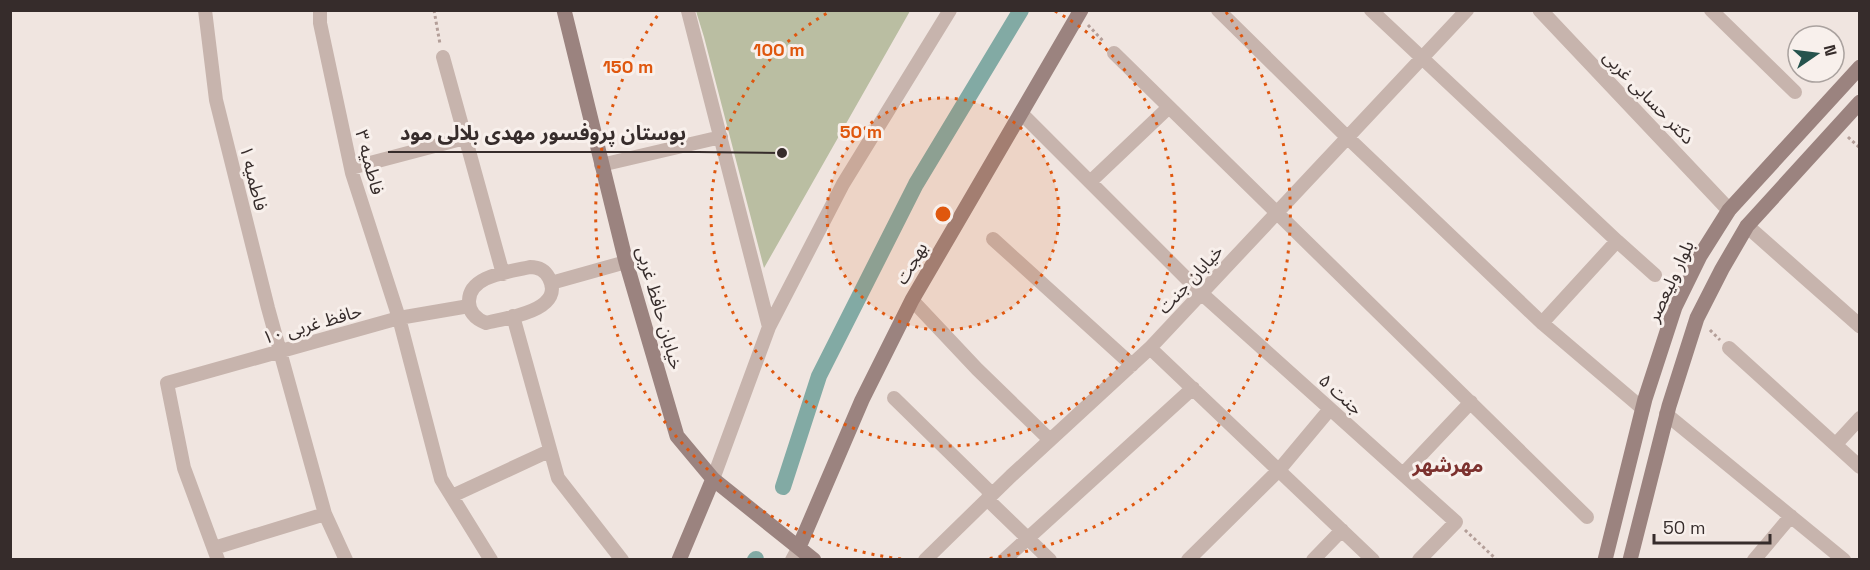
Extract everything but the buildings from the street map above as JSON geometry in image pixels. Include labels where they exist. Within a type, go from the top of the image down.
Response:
[{"type":"main road","name":"خیابان حافظ غربی","points":[[564,10],[626,262],[677,436],[712,479],[795,553],[814,560]]},
{"type":"main road","name":"بهجت","points":[[795,553],[862,400],[912,300],[1080,13]]},
{"type":"main road","name":"بلوار ولیعصر","points":[[1605,560],[1643,409],[1675,307],[1700,256],[1729,210],[1860,67]]},
{"type":"main road","points":[[1631,559],[1666,414],[1697,318],[1747,226],[1860,102]]},
{"type":"main road","points":[[1785,147],[1785,162],[1788,166],[1803,164]]},
{"type":"main road","points":[[1729,210],[1747,226]]},
{"type":"main road","points":[[1700,256],[1713,256],[1722,269]]},
{"type":"main road","points":[[679,560],[712,479]]},
{"type":"street","name":"فاطمیه ۱","points":[[204,10],[216,100],[281,352],[325,514],[346,560]]},
{"type":"street","name":"فاطمیه ۳","points":[[320,10],[320,23],[351,168],[399,318],[441,479],[491,560]]},
{"type":"street","points":[[712,479],[769,327],[843,184],[950,10]]},
{"type":"street","points":[[1218,10],[1542,323],[1643,409]]},
{"type":"street","points":[[1371,10],[1655,274]]},
{"type":"street","name":"خیابان جنت","points":[[925,560],[990,496],[1150,348],[1467,10]]},
{"type":"street","name":"دکتر حسابی غربی","points":[[1540,10],[1729,210]]},
{"type":"street","points":[[1711,10],[1795,92]]},
{"type":"street","points":[[688,11],[769,327]]},
{"type":"street","points":[[1114,52],[1168,108],[1587,517]]},
{"type":"street","points":[[443,57],[503,274]]},
{"type":"street","points":[[1090,182],[1168,108]]},
{"type":"street","name":"جنت ۵","points":[[1021,113],[1202,293],[1456,522]]},
{"type":"street","points":[[601,165],[721,137]]},
{"type":"street","points":[[351,168],[465,138]]},
{"type":"street","points":[[1747,226],[1860,326]]},
{"type":"street","points":[[993,239],[1132,365]]},
{"type":"street","points":[[1542,323],[1617,241]]},
{"type":"street","points":[[551,283],[626,262]]},
{"type":"street","points":[[537,267],[548,275],[551,283],[548,300],[540,308],[513,316],[486,322],[478,320],[469,306],[468,298],[479,281],[503,274],[537,267]]},
{"type":"street","points":[[912,300],[977,369],[1050,440]]},
{"type":"street","name":"حافظ غربی ۱۰","points":[[216,554],[184,468],[167,383],[399,318],[469,306]]},
{"type":"street","points":[[513,316],[558,478],[622,560]]},
{"type":"street","points":[[1150,348],[1373,560]]},
{"type":"street","points":[[1729,348],[1860,467]]},
{"type":"street","points":[[1004,560],[1193,388]]},
{"type":"street","points":[[894,398],[938,441],[1050,560]]},
{"type":"street","points":[[1403,474],[1471,402]]},
{"type":"street","points":[[1188,560],[1279,470],[1330,409]]},
{"type":"street","points":[[1666,414],[1844,560]]},
{"type":"street","points":[[1836,444],[1860,417]]},
{"type":"street","points":[[452,496],[549,451]]},
{"type":"street","points":[[216,554],[325,514]]},
{"type":"street","points":[[1754,560],[1791,516]]},
{"type":"street","points":[[1419,560],[1456,522]]},
{"type":"street","points":[[1312,560],[1342,530]]},
{"type":"path","points":[[434,10],[443,57]]},
{"type":"path","points":[[1080,13],[1114,52]]},
{"type":"path","points":[[1697,318],[1729,348]]},
{"type":"path","points":[[1456,522],[1497,560]]},
{"type":"green space","points":[[696,11],[910,11],[764,268],[704,37]]},
{"type":"waterway","points":[[783,487],[819,376],[916,184],[1021,10]]},
{"type":"place","name":"بوستان پروفسور مهدی بلالی مود","points":[[782,153]]},
{"type":"district","name":"مهرشهر","points":[[1448,465]]}]
